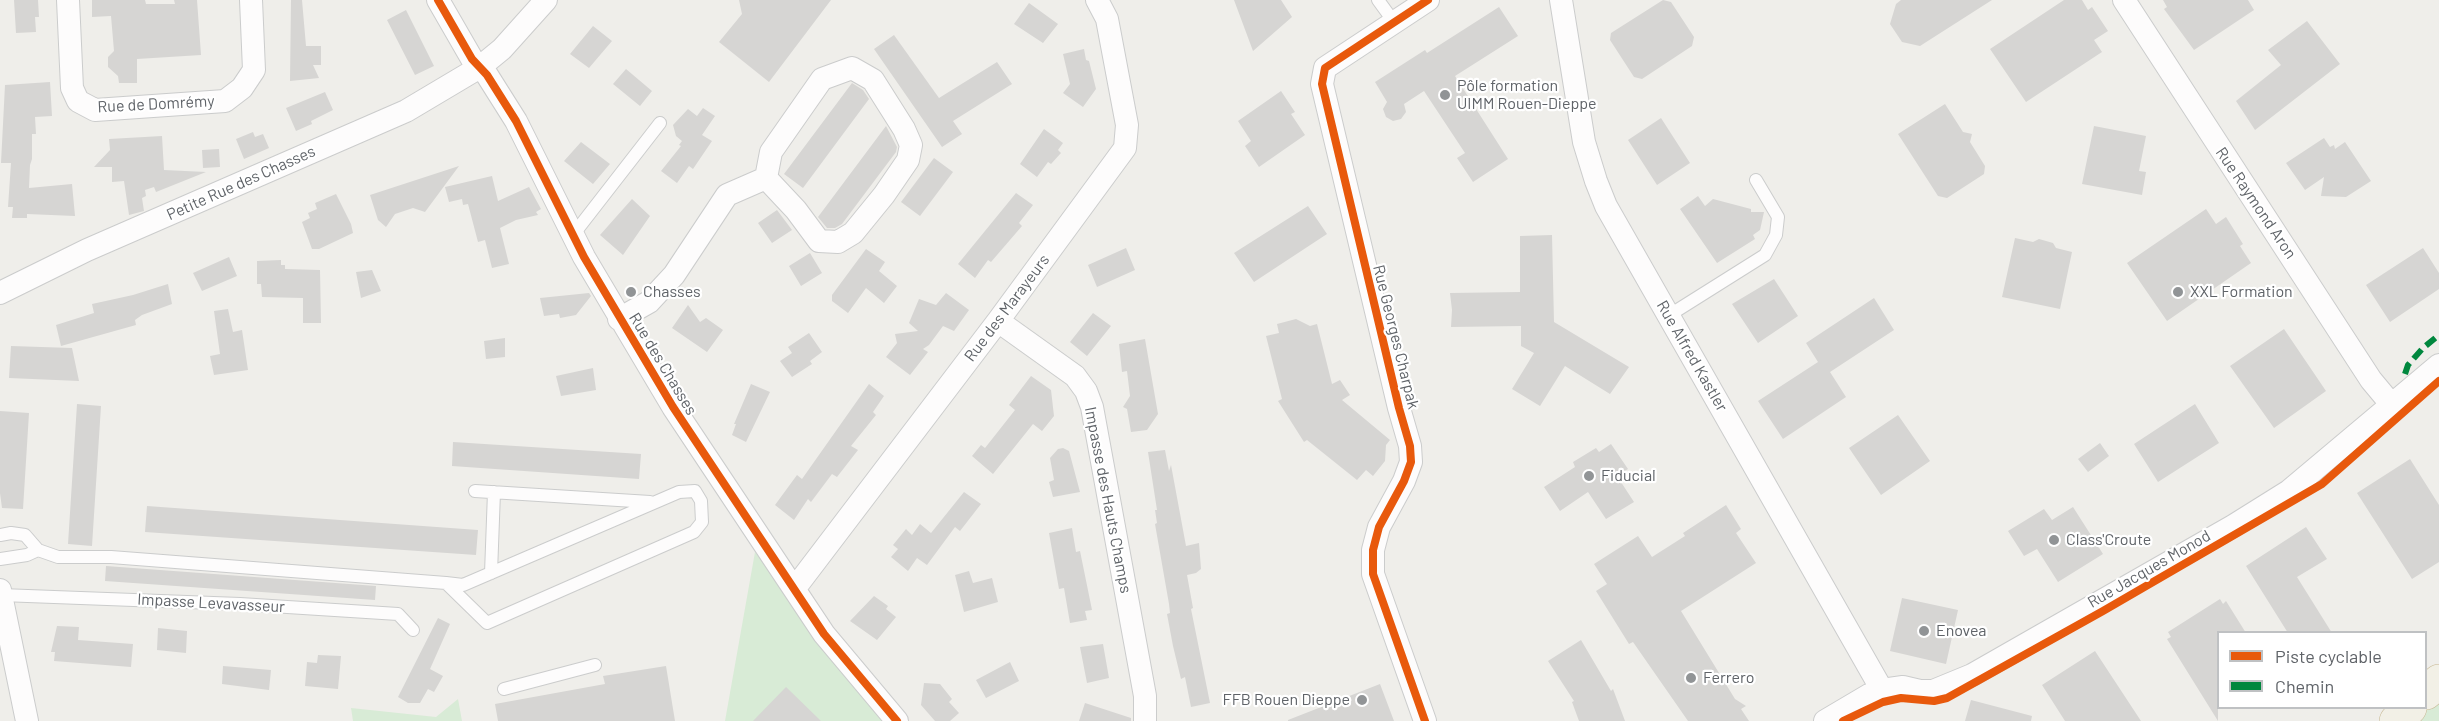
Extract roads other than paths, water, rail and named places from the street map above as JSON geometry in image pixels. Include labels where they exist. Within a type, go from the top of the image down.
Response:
[{"type":"highway","points":[[2427,692],[2439,681]]},
{"type":"highway","points":[[2396,721],[2409,709]]},
{"type":"street","name":"Rue de Domrémy","points":[[68,0],[72,88],[78,101],[95,110],[225,101],[242,87],[254,70],[251,0]]},
{"type":"street","name":"Rue des Chasses","points":[[438,0],[472,59],[480,67],[516,121],[573,235],[619,319],[672,407],[834,648],[897,721]]},
{"type":"street","name":"Petite Rue des Chasses","points":[[0,293],[87,250],[406,111],[480,67],[502,49],[546,0]]},
{"type":"street","name":"Rue des Marayeurs","points":[[795,588],[998,321],[1125,148],[1127,125],[1107,19],[1096,0]]},
{"type":"street","name":"Rue Georges Charpak","points":[[1425,721],[1373,574],[1373,550],[1379,526],[1404,481],[1411,462],[1410,446],[1322,84],[1325,68],[1428,0]]},
{"type":"street","name":"Rue Alfred Kastler","points":[[1561,0],[1584,142],[1606,206],[1882,690]]},
{"type":"street","name":"Rue Raymond Aron","points":[[2124,0],[2371,380],[2391,404]]},
{"type":"street","points":[[852,69],[873,80],[904,129],[911,145],[908,160],[884,195],[853,233],[838,242],[819,241],[796,210],[766,178],[771,152],[822,79],[852,69]]},
{"type":"street","name":"Rue des Chasses","points":[[619,319],[649,302],[674,275],[727,195],[766,178]]},
{"type":"street","name":"Impasse des Hauts Champs","points":[[998,321],[1075,376],[1086,391],[1094,418],[1144,696],[1145,721]]},
{"type":"street","name":"Rue Jacques Monod","points":[[1825,721],[1869,695],[1882,690],[1904,687],[1933,691],[1972,675],[2233,526],[2289,491],[2439,365]]},
{"type":"street","points":[[1,592],[5,640],[27,721]]},
{"type":"lane","points":[[1378,0],[1394,22]]},
{"type":"lane","points":[[573,235],[660,123]]},
{"type":"lane","points":[[1668,316],[1765,255],[1776,235],[1778,217],[1756,180]]},
{"type":"lane","points":[[475,491],[654,502]]},
{"type":"lane","points":[[0,535],[11,533],[25,535],[38,550],[58,557],[111,557],[446,583],[463,585],[679,492],[695,491],[701,501],[702,522],[694,532],[487,623],[446,583]]},
{"type":"lane","points":[[491,573],[494,492]]},
{"type":"lane","points":[[0,559],[27,555],[38,550]]},
{"type":"lane","name":"Impasse Levavasseur","points":[[1,592],[398,614],[413,630]]},
{"type":"lane","points":[[504,689],[596,665]]},
{"type":"place","name":"Pôle formation UIMM Rouen-Dieppe","points":[[1445,95]]},
{"type":"place","name":"Chasses","points":[[631,292]]},
{"type":"place","name":"XXL Formation","points":[[2178,292]]},
{"type":"place","name":"Fiducial","points":[[1589,476]]},
{"type":"place","name":"Class'Croute","points":[[2054,540]]},
{"type":"place","name":"Enovea","points":[[1924,631]]},
{"type":"place","name":"Ferrero","points":[[1691,678]]},
{"type":"place","name":"FFB Rouen Dieppe","points":[[1362,700]]}]
